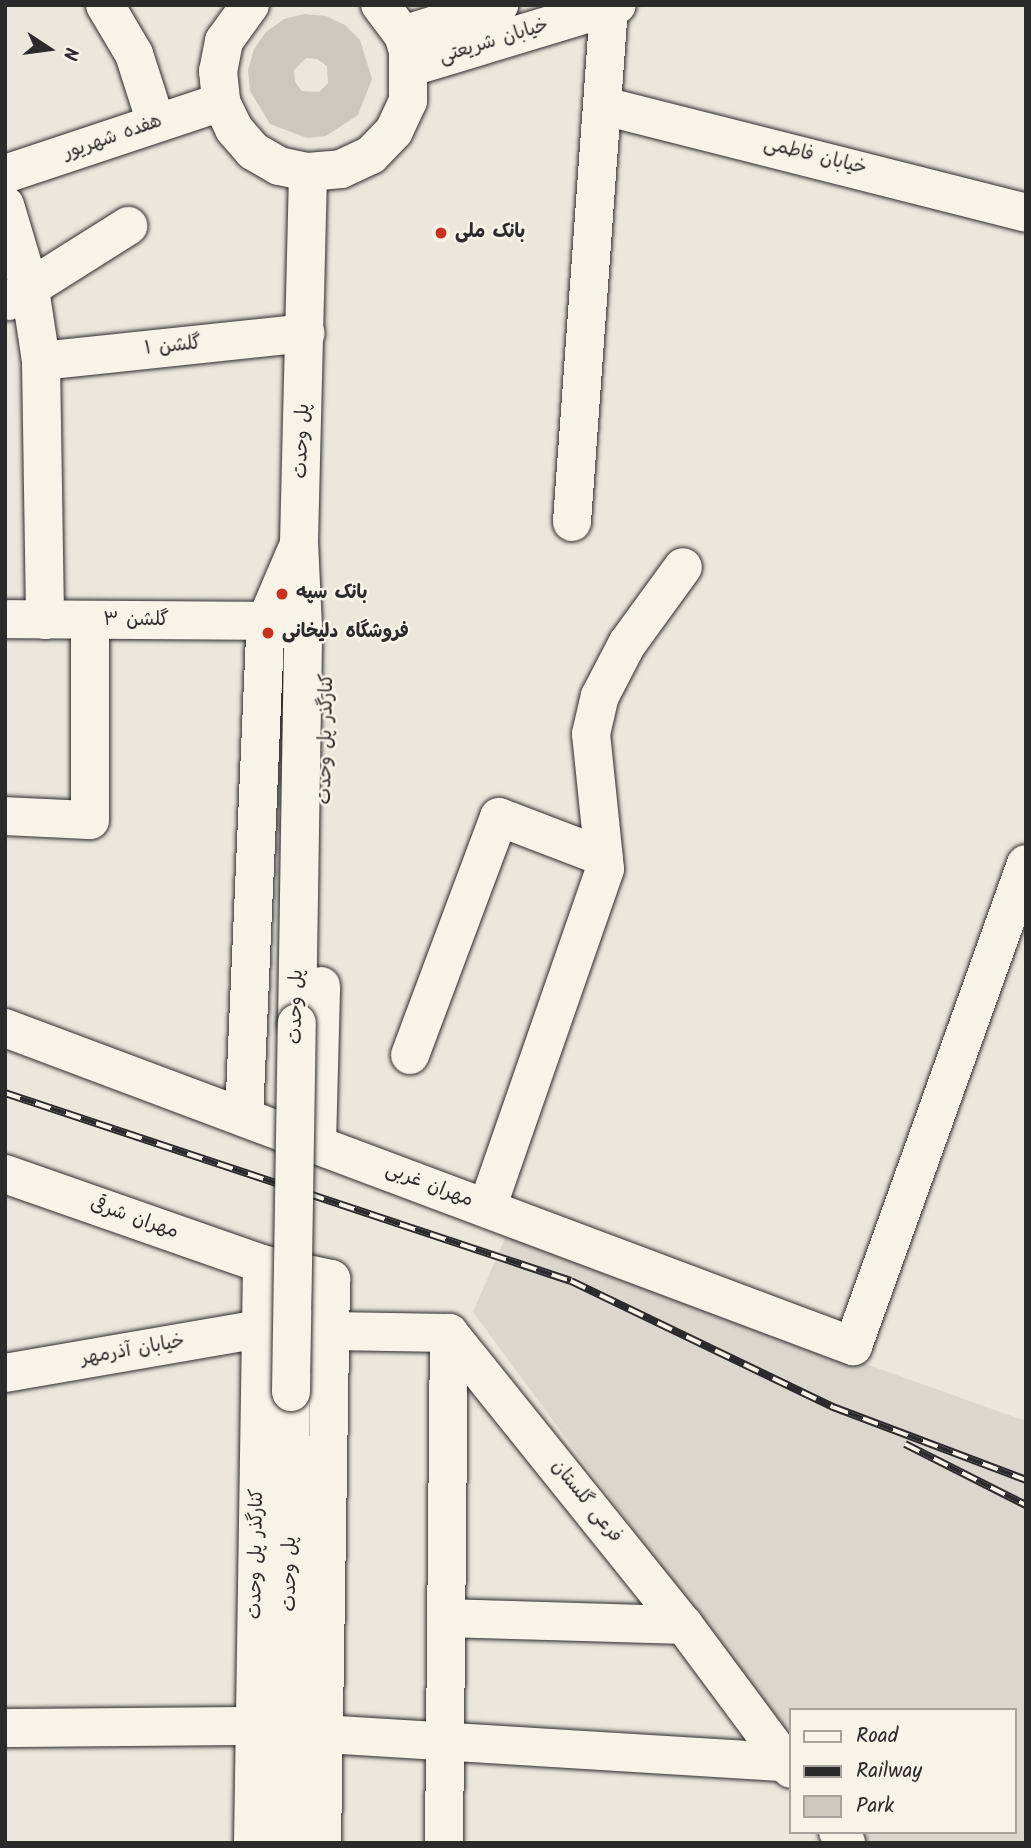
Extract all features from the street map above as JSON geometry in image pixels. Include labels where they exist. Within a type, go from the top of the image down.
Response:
[{"type":"street","points":[[105,5],[134,54],[156,123]]},
{"type":"street","points":[[250,5],[224,41],[218,71],[222,102],[234,129],[253,151],[279,166],[308,172],[341,169],[371,155],[394,131],[408,101],[398,36]]},
{"type":"street","name":"خیابان شریعتی","points":[[398,36],[499,5]]},
{"type":"street","points":[[572,522],[613,6]]},
{"type":"street","name":"خیابان شریعتی","points":[[398,36],[613,6]]},
{"type":"street","name":"هفده شهریور","points":[[5,174],[222,102]]},
{"type":"street","name":"خیابان فاطمی","points":[[604,106],[1026,213]]},
{"type":"street","name":"پل وحدت","points":[[290,1843],[291,1392],[303,627],[299,542],[308,172]]},
{"type":"street","points":[[5,205],[18,296],[41,361],[45,620]]},
{"type":"street","points":[[18,296],[128,226]]},
{"type":"street","name":"گلشن ۱","points":[[41,361],[306,333]]},
{"type":"street","points":[[244,1117],[266,621],[299,542]]},
{"type":"street","name":"کنارگذر پل وحدت","points":[[299,542],[330,630],[317,1144]]},
{"type":"street","points":[[487,1208],[605,869],[591,734],[600,696],[627,644],[683,567]]},
{"type":"street","name":"گلشن ۳","points":[[5,620],[266,621]]},
{"type":"street","points":[[5,816],[90,820],[90,621]]},
{"type":"street","points":[[410,1055],[499,817],[604,857]]},
{"type":"street","name":"مهران غربی","points":[[5,1028],[853,1346],[1026,864]]},
{"type":"street","name":"مهران شرقی","points":[[5,1174],[262,1264],[331,1279],[331,1331]]},
{"type":"street","name":"کنارگذر پل وحدت","points":[[253,1843],[262,1264]]},
{"type":"street","name":"خیابان آذرمهر","points":[[5,1373],[261,1329]]},
{"type":"street","points":[[322,1843],[331,1331],[450,1333],[444,1843]]},
{"type":"street","name":"فرعی گلستان","points":[[450,1333],[684,1625],[789,1765]]},
{"type":"street","points":[[446,1618],[684,1625]]},
{"type":"street","points":[[5,1728],[254,1726]]},
{"type":"street","points":[[324,1734],[789,1765]]},
{"type":"shaded area","points":[[506,1236],[1026,1421],[1026,1843],[865,1843],[858,1834],[1017,1834],[1017,1708],[790,1708],[790,1742],[473,1312]]},
{"type":"green space","points":[[304,14],[326,16],[345,25],[360,40],[372,79],[358,115],[326,136],[307,138],[270,124],[250,91],[248,70],[254,49],[266,32],[284,19]],"holes":[[[306,58],[317,59],[327,66],[328,83],[319,92],[302,91],[295,82],[294,70]]]},
{"type":"railway","points":[[5,1093],[571,1281],[833,1407],[1026,1480]]},
{"type":"railway","points":[[905,1444],[1026,1505]]},
{"type":"place","name":"بانک ملی","points":[[441,233]]},
{"type":"place","name":"بانک سپه","points":[[282,594]]},
{"type":"place","name":"فروشگاه دلیخانی","points":[[268,633]]}]
